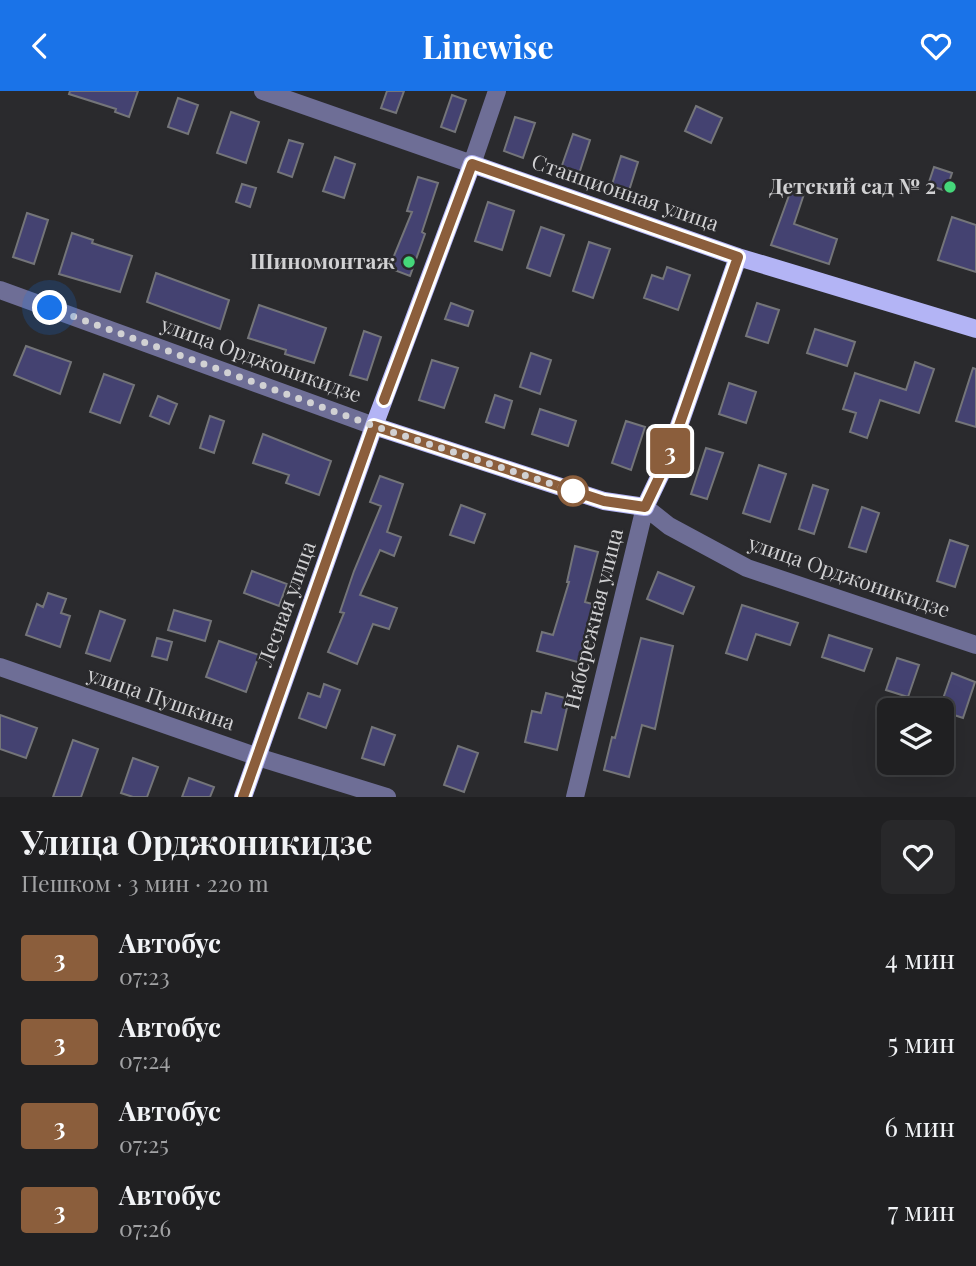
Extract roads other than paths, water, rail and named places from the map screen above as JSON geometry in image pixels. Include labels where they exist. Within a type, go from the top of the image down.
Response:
[{"type":"main road","name":"Станционная улица","points":[[472,164],[738,257],[976,329]]},
{"type":"main road","name":"Лесная улица","points":[[243,797],[374,426],[472,164]]},
{"type":"main road","name":"Набережная улица","points":[[645,507],[666,463],[738,257]]},
{"type":"main road","name":"улица Орджоникидзе","points":[[374,426],[604,501],[645,507]]},
{"type":"street","name":"Станционная улица","points":[[263,91],[472,164]]},
{"type":"street","points":[[472,164],[497,91]]},
{"type":"street","name":"улица Орджоникидзе","points":[[0,290],[374,426]]},
{"type":"street","name":"улица Орджоникидзе","points":[[645,507],[669,526],[747,568],[976,645]]},
{"type":"street","name":"Набережная улица","points":[[575,797],[645,507]]},
{"type":"street","name":"улица Пушкина","points":[[0,667],[257,757],[387,797]]},
{"type":"place","name":"Детский сад № 2","points":[[950,187]]},
{"type":"place","name":"Шиномонтаж","points":[[409,262]]}]
